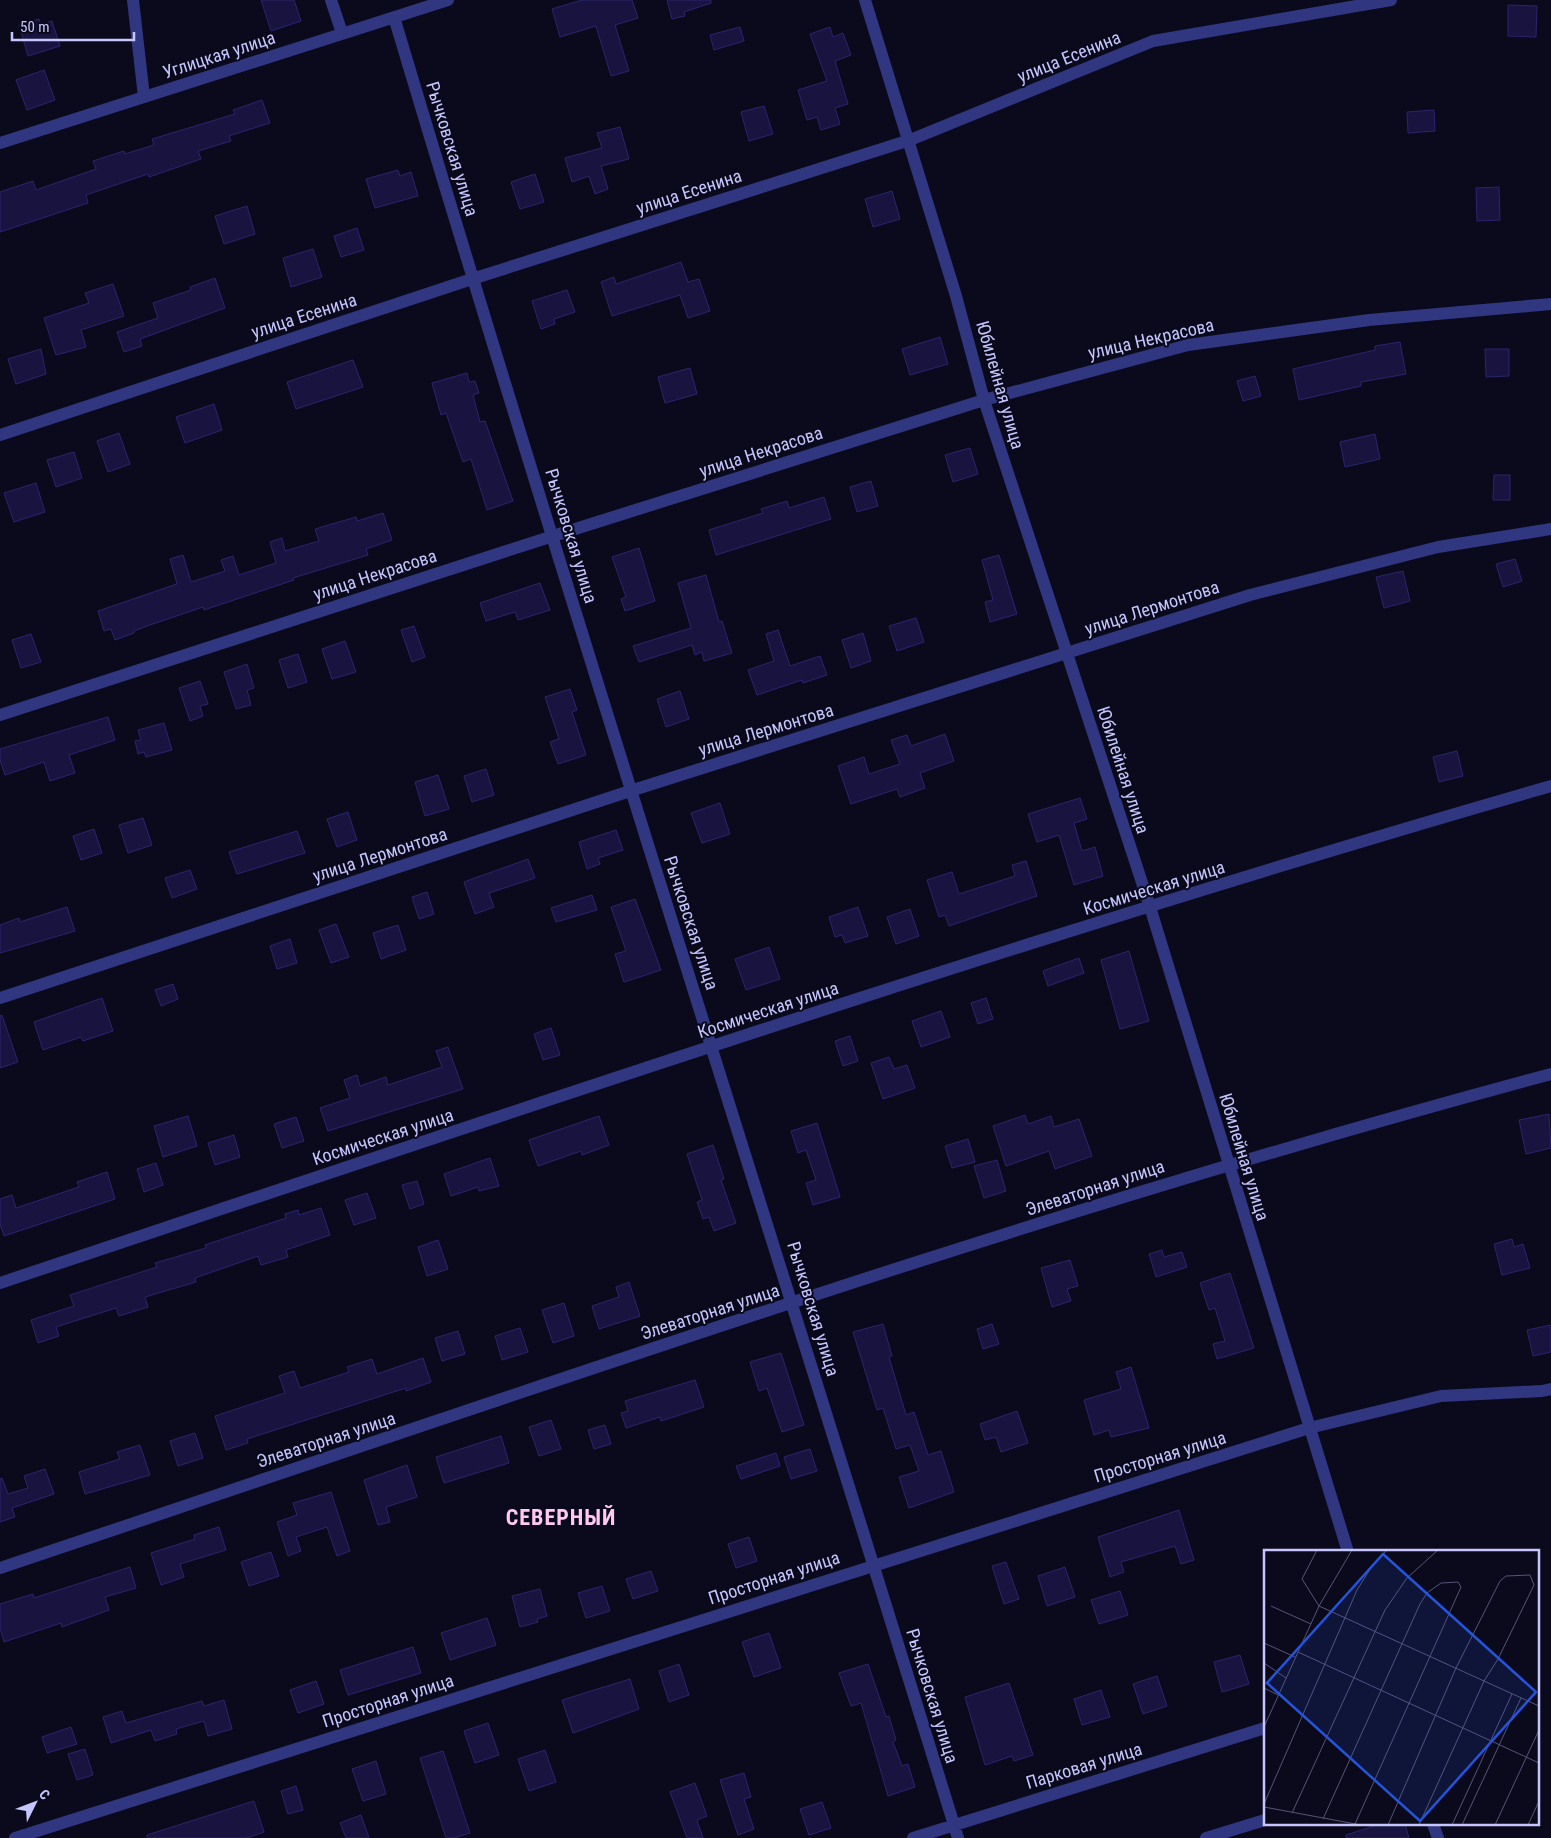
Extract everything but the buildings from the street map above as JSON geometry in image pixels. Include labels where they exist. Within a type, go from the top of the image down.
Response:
[{"type":"street","points":[[133,0],[144,97]]},
{"type":"street","points":[[331,0],[342,33]]},
{"type":"street","name":"Углицкая улица","points":[[0,143],[448,0]]},
{"type":"street","name":"Юбилейная улица","points":[[865,0],[910,140],[956,296],[984,400],[1150,907],[1227,1164],[1347,1550]]},
{"type":"street","name":"улица Есенина","points":[[0,435],[472,279],[910,140],[1153,41],[1391,0]]},
{"type":"street","name":"Рычковская улица","points":[[394,17],[472,279],[630,790],[793,1303],[958,1838]]},
{"type":"street","name":"улица Некрасова","points":[[0,715],[553,536],[984,400],[1188,345],[1369,320],[1551,304]]},
{"type":"street","name":"улица Лермонтова","points":[[0,998],[630,790],[1259,592],[1438,547],[1551,529]]},
{"type":"street","name":"Космическая улица","points":[[0,1283],[712,1046],[1370,838],[1551,786]]},
{"type":"street","name":"Элеваторная улица","points":[[0,1568],[793,1303],[1227,1164],[1551,1074]]},
{"type":"street","name":"Просторная улица","points":[[16,1838],[1309,1428],[1442,1396],[1551,1389]]},
{"type":"street","name":"Парковая улица","points":[[913,1838],[1264,1728]]},
{"type":"street","points":[[1206,1838],[1264,1820]]},
{"type":"street","points":[[1434,1826],[1438,1838]]},
{"type":"district","name":"СЕВЕРНЫЙ","points":[[561,1517]]}]
